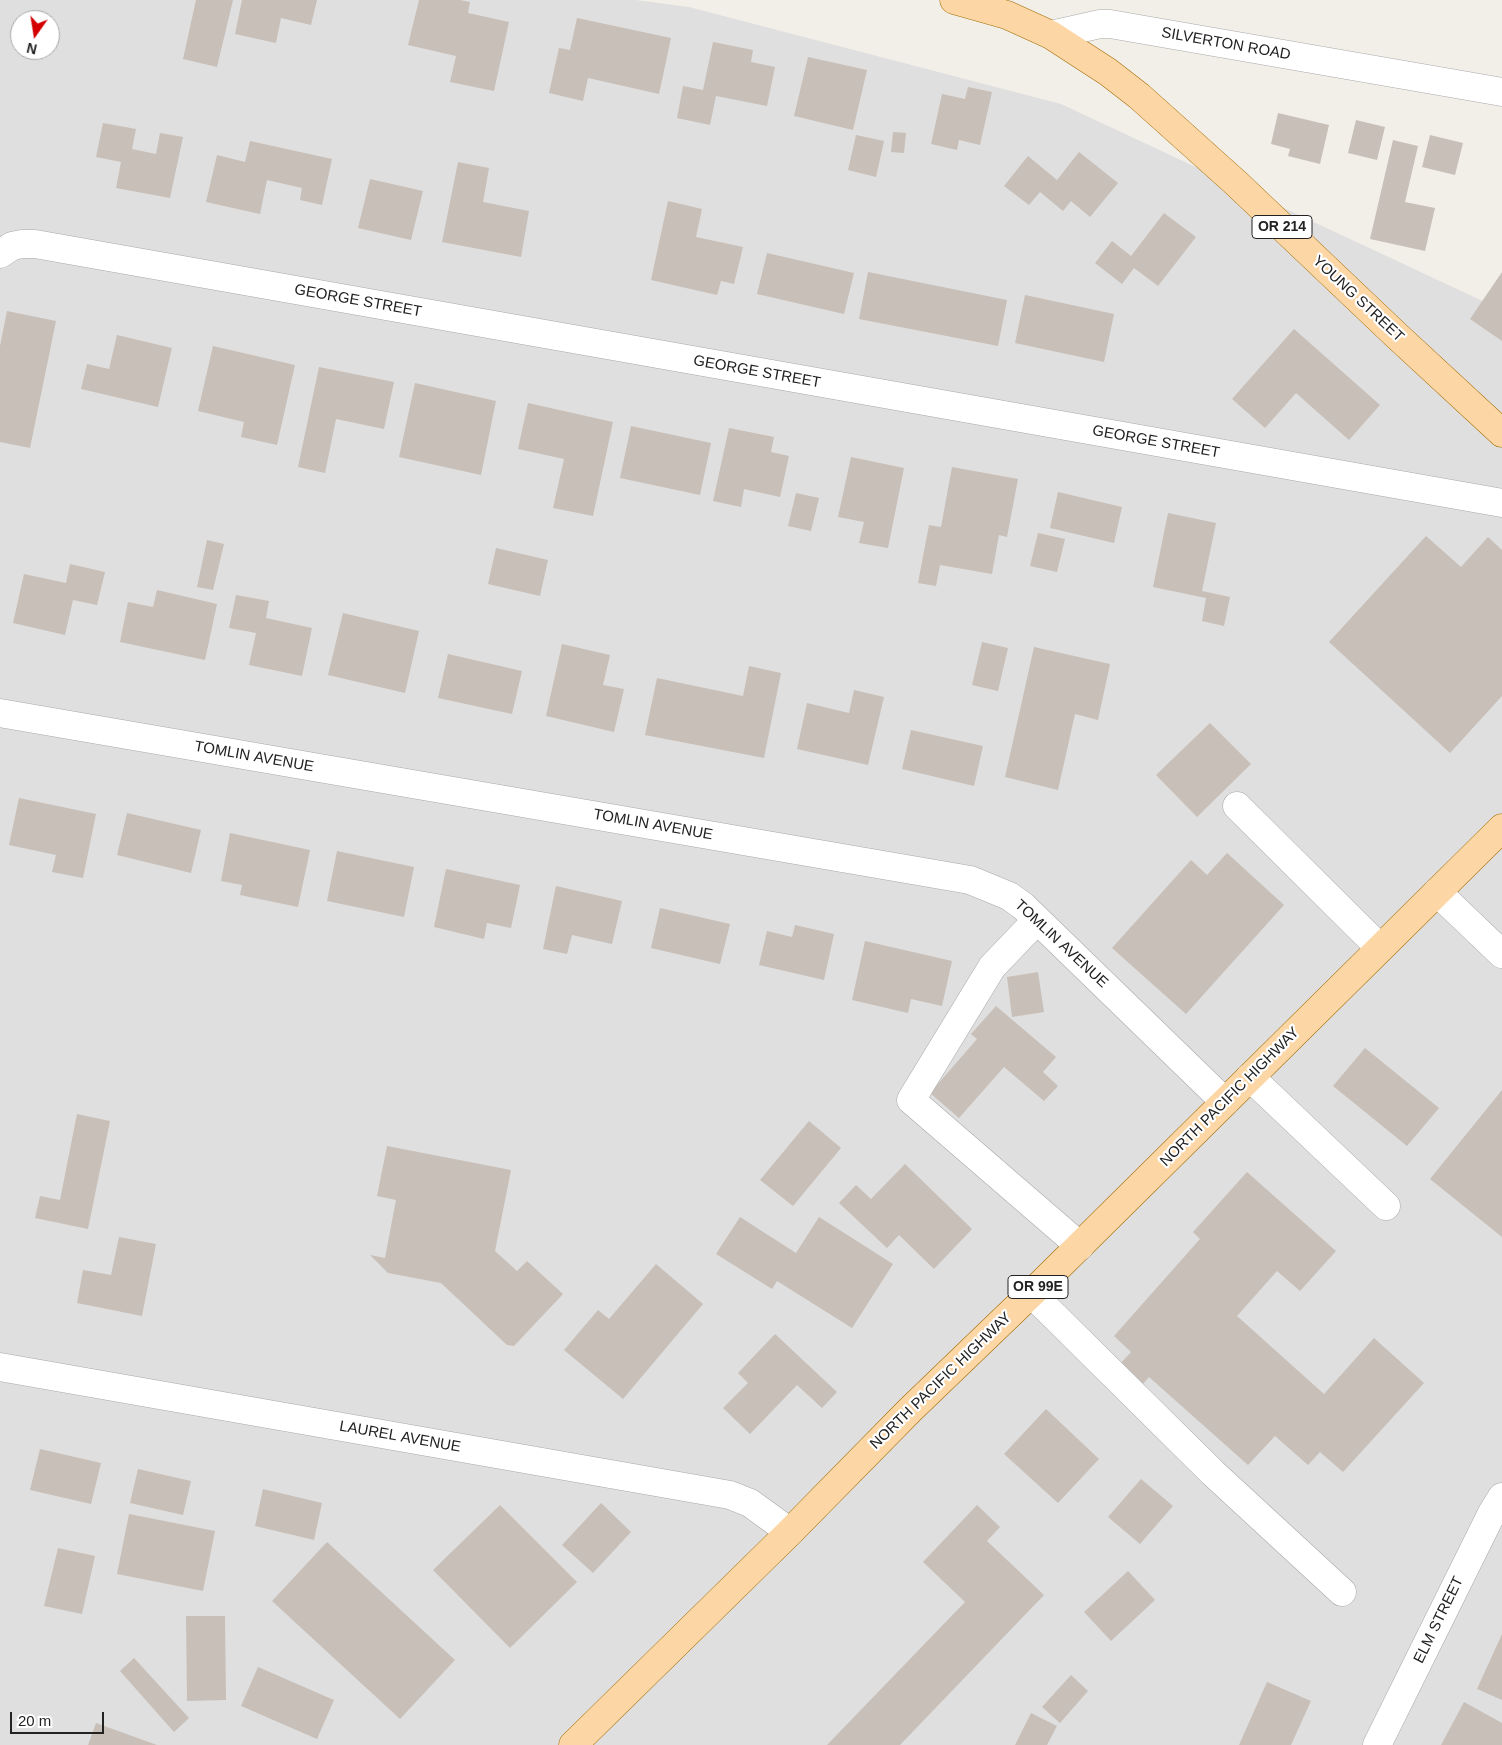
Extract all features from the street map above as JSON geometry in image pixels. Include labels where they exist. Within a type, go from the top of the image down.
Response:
[{"type":"main road","name":"OR 214","points":[[954,0],[1007,15],[1051,35]]},
{"type":"main road","name":"YOUNG STREET","points":[[1051,35],[1108,72],[1171,123],[1502,432]]},
{"type":"main road","name":"NORTH PACIFIC HIGHWAY","points":[[574,1745],[790,1532],[910,1410],[1080,1246],[1502,828]]},
{"type":"street","name":"SILVERTON ROAD","points":[[1051,35],[1100,24],[1110,24],[1502,92]]},
{"type":"street","name":"GEORGE STREET","points":[[6,250],[22,244],[35,244],[1502,503]]},
{"type":"street","name":"TOMLIN AVENUE","points":[[0,713],[970,880],[1009,896],[1037,920],[1225,1102]]},
{"type":"street","points":[[1237,806],[1380,948]]},
{"type":"street","points":[[1437,892],[1502,954]]},
{"type":"street","points":[[1037,920],[992,967],[912,1100],[1080,1246]]},
{"type":"street","points":[[1250,1077],[1386,1206]]},
{"type":"street","points":[[1031,1293],[1213,1473],[1342,1592]]},
{"type":"street","name":"LAUREL AVENUE","points":[[0,1367],[730,1495],[750,1503],[790,1532]]},
{"type":"street","name":"ELM STREET","points":[[1377,1745],[1492,1513],[1502,1497]]},
{"type":"shaded area","points":[[0,0],[636,0],[689,7],[1061,104],[1502,310],[1502,1745],[0,1745]]},
{"type":"building","points":[[196,0],[233,0],[217,67],[183,59]]},
{"type":"building","points":[[242,0],[317,0],[311,25],[281,18],[276,43],[235,34]]},
{"type":"building","points":[[419,0],[460,0],[470,2],[468,13],[509,22],[494,91],[450,82],[456,56],[408,45]]},
{"type":"building","points":[[577,18],[671,38],[659,94],[588,78],[583,101],[549,93],[559,48],[570,50]]},
{"type":"building","points":[[713,42],[753,50],[751,62],[775,67],[767,106],[716,96],[710,125],[677,118],[683,86],[703,90]]},
{"type":"building","points":[[808,57],[867,70],[853,130],[794,116]]},
{"type":"building","points":[[968,87],[992,92],[980,145],[959,140],[957,150],[931,144],[942,94],[965,99]]},
{"type":"building","points":[[1278,113],[1329,125],[1320,164],[1288,156],[1290,149],[1271,144]]},
{"type":"building","points":[[1356,120],[1385,127],[1377,160],[1348,153]]},
{"type":"building","points":[[103,123],[136,129],[132,149],[156,154],[160,133],[183,137],[170,198],[116,188],[121,162],[96,157]]},
{"type":"building","points":[[893,132],[906,133],[904,153],[891,152]]},
{"type":"building","points":[[856,135],[884,141],[876,177],[848,170]]},
{"type":"building","points":[[1430,135],[1463,143],[1455,175],[1422,167]]},
{"type":"building","points":[[1393,140],[1418,146],[1405,202],[1435,208],[1425,251],[1370,239]]},
{"type":"building","points":[[250,141],[332,159],[322,205],[300,200],[302,188],[267,180],[260,214],[206,202],[217,155],[245,162]]},
{"type":"building","points":[[1079,152],[1118,183],[1090,217],[1071,201],[1063,211],[1040,192],[1029,205],[1004,186],[1028,156],[1057,180]]},
{"type":"building","points":[[458,162],[489,168],[483,202],[529,211],[521,257],[442,242]]},
{"type":"building","points":[[370,179],[423,191],[411,240],[358,228]]},
{"type":"building","points":[[668,201],[702,209],[696,237],[743,247],[734,284],[721,281],[717,295],[651,280]]},
{"type":"building","points":[[1164,213],[1196,237],[1158,286],[1134,268],[1122,284],[1095,263],[1112,241],[1131,256]]},
{"type":"building","points":[[767,253],[854,273],[844,314],[757,294]]},
{"type":"building","points":[[868,272],[1007,300],[998,346],[859,319]]},
{"type":"building","points":[[1502,272],[1502,341],[1470,319]]},
{"type":"building","points":[[1025,295],[1114,314],[1104,362],[1015,343]]},
{"type":"building","points":[[7,311],[56,321],[30,448],[0,442],[0,346]]},
{"type":"building","points":[[1294,329],[1380,405],[1349,440],[1296,393],[1265,428],[1232,399]]},
{"type":"building","points":[[117,335],[172,348],[158,407],[81,389],[87,364],[109,369]]},
{"type":"building","points":[[213,346],[295,365],[277,445],[241,437],[244,422],[198,411]]},
{"type":"building","points":[[319,367],[394,382],[384,429],[336,419],[325,473],[298,467]]},
{"type":"building","points":[[415,383],[496,401],[481,475],[399,457]]},
{"type":"building","points":[[528,403],[613,422],[593,516],[553,508],[564,459],[518,449]]},
{"type":"building","points":[[631,426],[711,443],[700,495],[620,478]]},
{"type":"building","points":[[729,428],[774,437],[771,452],[789,456],[780,497],[744,489],[741,507],[713,501]]},
{"type":"building","points":[[851,457],[904,468],[888,548],[859,543],[864,522],[838,517]]},
{"type":"building","points":[[952,467],[1018,479],[1007,537],[999,535],[992,574],[940,565],[936,586],[918,583],[929,525],[941,527]]},
{"type":"building","points":[[1058,492],[1122,507],[1114,543],[1050,528]]},
{"type":"building","points":[[796,493],[819,498],[811,531],[788,526]]},
{"type":"building","points":[[1168,513],[1216,523],[1202,591],[1230,597],[1224,626],[1202,621],[1206,598],[1153,587]]},
{"type":"building","points":[[1038,533],[1065,539],[1057,572],[1030,566]]},
{"type":"building","points":[[1426,536],[1461,567],[1488,537],[1502,550],[1502,696],[1450,753],[1329,642]]},
{"type":"building","points":[[207,540],[224,544],[213,590],[197,587]]},
{"type":"building","points":[[496,548],[548,560],[540,596],[488,584]]},
{"type":"building","points":[[70,564],[105,572],[97,605],[73,600],[65,635],[13,623],[24,574],[66,583]]},
{"type":"building","points":[[157,590],[217,604],[205,660],[120,642],[128,602],[153,607]]},
{"type":"building","points":[[236,595],[269,601],[266,618],[312,628],[302,676],[249,665],[256,633],[229,628]]},
{"type":"building","points":[[343,613],[419,631],[405,693],[328,675]]},
{"type":"building","points":[[982,642],[1008,648],[998,691],[972,685]]},
{"type":"building","points":[[562,644],[610,655],[603,685],[624,689],[614,732],[546,716]]},
{"type":"building","points":[[1034,647],[1110,664],[1098,720],[1075,714],[1058,790],[1005,777]]},
{"type":"building","points":[[448,654],[522,671],[512,714],[438,698]]},
{"type":"building","points":[[749,666],[781,673],[764,758],[645,735],[657,678],[743,696]]},
{"type":"building","points":[[854,690],[884,697],[868,765],[797,749],[807,703],[849,713]]},
{"type":"building","points":[[1210,723],[1251,764],[1197,817],[1156,775]]},
{"type":"building","points":[[911,730],[983,746],[974,786],[902,769]]},
{"type":"building","points":[[19,798],[96,814],[83,878],[52,872],[56,855],[9,845]]},
{"type":"building","points":[[127,813],[201,830],[191,873],[117,855]]},
{"type":"building","points":[[230,833],[310,850],[298,907],[240,895],[242,885],[221,881]]},
{"type":"building","points":[[337,851],[414,867],[404,917],[327,901]]},
{"type":"building","points":[[1227,853],[1284,905],[1186,1014],[1112,948],[1191,860],[1207,875]]},
{"type":"building","points":[[446,869],[520,885],[511,928],[487,923],[484,939],[434,927]]},
{"type":"building","points":[[556,886],[622,901],[612,944],[572,935],[567,954],[543,949]]},
{"type":"building","points":[[660,908],[730,924],[720,964],[651,948]]},
{"type":"building","points":[[795,925],[834,934],[824,980],[759,965],[767,931],[792,937]]},
{"type":"building","points":[[865,941],[952,961],[942,1006],[911,999],[908,1013],[852,1000]]},
{"type":"building","points":[[1038,972],[1044,1012],[1012,1017],[1007,977]]},
{"type":"building","points":[[996,1006],[1056,1057],[1043,1072],[1058,1086],[1044,1101],[1004,1067],[959,1118],[930,1093],[977,1039],[971,1034]]},
{"type":"building","points":[[1365,1048],[1439,1108],[1407,1146],[1333,1086]]},
{"type":"building","points":[[1502,1090],[1502,1237],[1430,1179]]},
{"type":"building","points":[[77,1114],[110,1121],[88,1229],[35,1218],[40,1196],[60,1200]]},
{"type":"building","points":[[809,1121],[841,1148],[793,1206],[760,1180]]},
{"type":"building","points":[[387,1146],[511,1170],[495,1251],[517,1271],[527,1261],[563,1294],[514,1346],[507,1345],[441,1283],[388,1273],[370,1255],[385,1258],[396,1200],[377,1196]]},
{"type":"building","points":[[905,1164],[972,1229],[934,1269],[899,1235],[887,1248],[839,1203],[856,1185],[871,1199]]},
{"type":"building","points":[[1247,1172],[1336,1251],[1300,1291],[1277,1271],[1237,1316],[1324,1394],[1374,1338],[1424,1383],[1343,1472],[1320,1452],[1308,1465],[1275,1436],[1248,1465],[1149,1377],[1143,1384],[1120,1364],[1131,1352],[1114,1336],[1200,1239],[1193,1232]]},
{"type":"building","points":[[740,1217],[796,1253],[819,1217],[893,1264],[852,1328],[777,1281],[772,1289],[716,1254]]},
{"type":"building","points":[[119,1237],[156,1244],[142,1316],[77,1303],[83,1270],[111,1275]]},
{"type":"building","points":[[656,1264],[703,1304],[623,1399],[564,1350],[598,1310],[609,1319]]},
{"type":"building","points":[[775,1334],[837,1392],[822,1408],[797,1385],[750,1434],[723,1408],[748,1383],[738,1373]]},
{"type":"building","points":[[1046,1409],[1099,1459],[1058,1503],[1004,1454]]},
{"type":"building","points":[[40,1449],[101,1463],[91,1504],[30,1490]]},
{"type":"building","points":[[138,1469],[191,1481],[183,1515],[130,1503]]},
{"type":"building","points":[[1141,1479],[1173,1506],[1140,1544],[1108,1517]]},
{"type":"building","points":[[263,1489],[322,1503],[314,1540],[255,1526]]},
{"type":"building","points":[[601,1503],[631,1532],[593,1573],[562,1545]]},
{"type":"building","points":[[500,1505],[577,1582],[510,1648],[433,1570]]},
{"type":"building","points":[[977,1505],[1000,1527],[987,1541],[1044,1595],[900,1745],[827,1745],[965,1602],[923,1562]]},
{"type":"building","points":[[129,1514],[215,1531],[203,1591],[117,1574]]},
{"type":"building","points":[[327,1542],[455,1660],[400,1719],[272,1601]]},
{"type":"building","points":[[58,1548],[95,1556],[82,1614],[44,1606]]},
{"type":"building","points":[[1128,1571],[1155,1600],[1111,1641],[1084,1612]]},
{"type":"building","points":[[186,1616],[225,1616],[226,1700],[187,1701]]},
{"type":"building","points":[[1502,1634],[1502,1700],[1477,1689]]},
{"type":"building","points":[[134,1658],[189,1718],[174,1732],[120,1671]]},
{"type":"building","points":[[258,1667],[334,1700],[317,1739],[241,1706]]},
{"type":"building","points":[[1071,1675],[1088,1691],[1060,1723],[1042,1707]]},
{"type":"building","points":[[1267,1682],[1311,1701],[1291,1745],[1239,1745]]},
{"type":"building","points":[[1464,1702],[1502,1723],[1502,1745],[1441,1745]]},
{"type":"building","points":[[1031,1713],[1057,1726],[1047,1745],[1015,1745]]},
{"type":"building","points":[[96,1723],[157,1745],[88,1745]]}]
